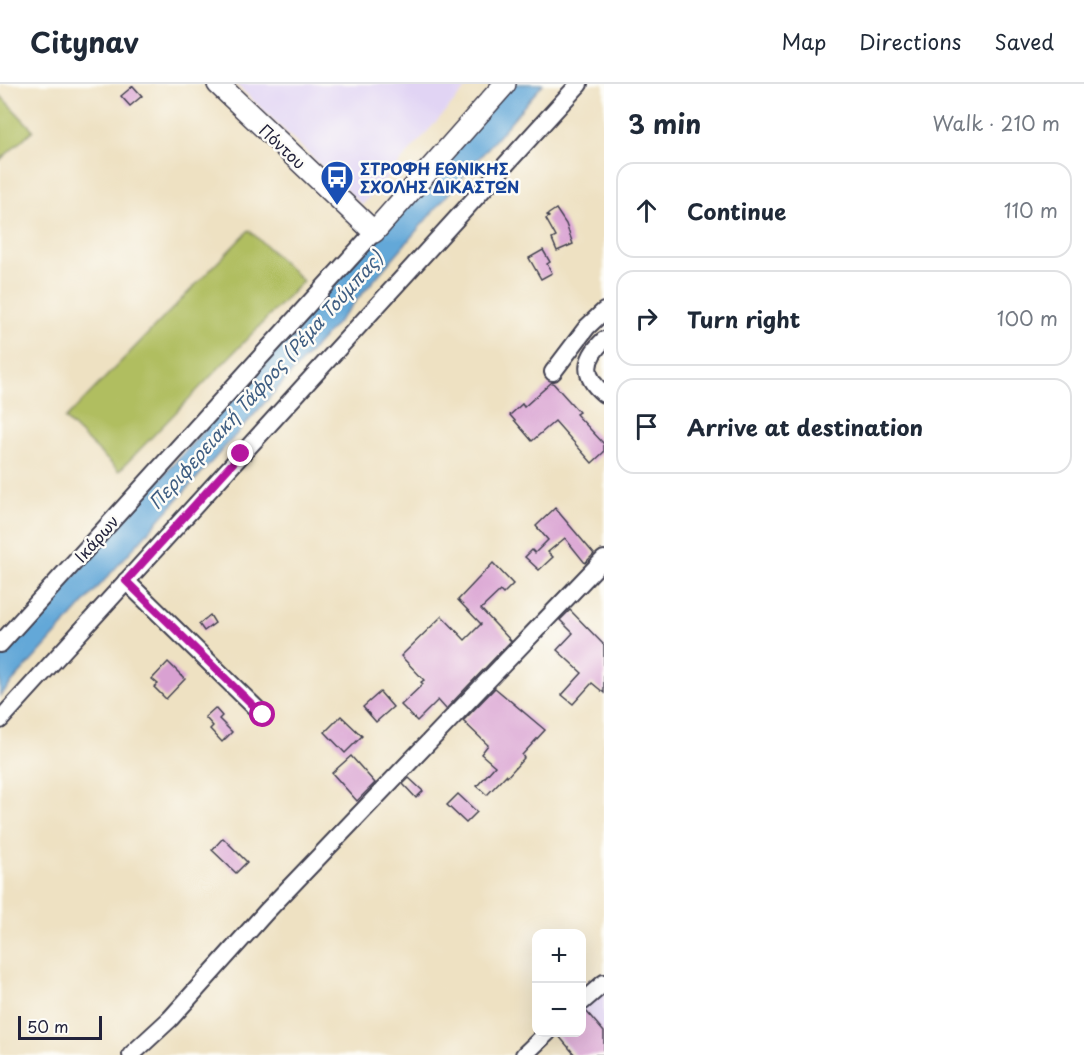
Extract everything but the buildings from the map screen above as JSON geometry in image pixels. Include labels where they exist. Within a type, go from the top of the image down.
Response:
[{"type":"main road","name":"Πόντου","points":[[218,84],[374,232]]},
{"type":"main road","name":"Ικάρων","points":[[374,232],[505,84]]},
{"type":"street","points":[[0,720],[579,84]]},
{"type":"street","name":"Ικάρων","points":[[0,644],[374,232]]},
{"type":"street","points":[[554,372],[586,327],[604,311]]},
{"type":"street","points":[[604,340],[594,350],[588,362],[588,375],[604,394]]},
{"type":"street","points":[[131,1055],[170,1018],[281,896],[604,559]]},
{"type":"street","points":[[126,581],[263,715]]},
{"type":"street","points":[[586,998],[604,982]]},
{"type":"street","points":[[524,1055],[543,1037]]},
{"type":"shaded area","points":[[236,84],[470,84],[362,205]]},
{"type":"shaded area","points":[[604,976],[604,1055],[574,1055],[558,1037],[586,1037],[586,992]]},
{"type":"green space","points":[[0,95],[33,130],[0,160]]},
{"type":"green space","points":[[249,230],[303,281],[119,471],[65,419]]},
{"type":"water","name":"Περιφερειακή Τάφρος (Ρέμα Τούμπας)","points":[[512,84],[543,84],[343,316],[0,696],[0,659]]},
{"type":"place","name":"ΣΤΡΟΦΗ ΕΘΝΙΚΗΣ ΣΧΟΛΗΣ ΔΙΚΑΣΤΩΝ","points":[[337,206]]},
{"type":"route","points":[[241,454],[126,581],[263,715]]}]
